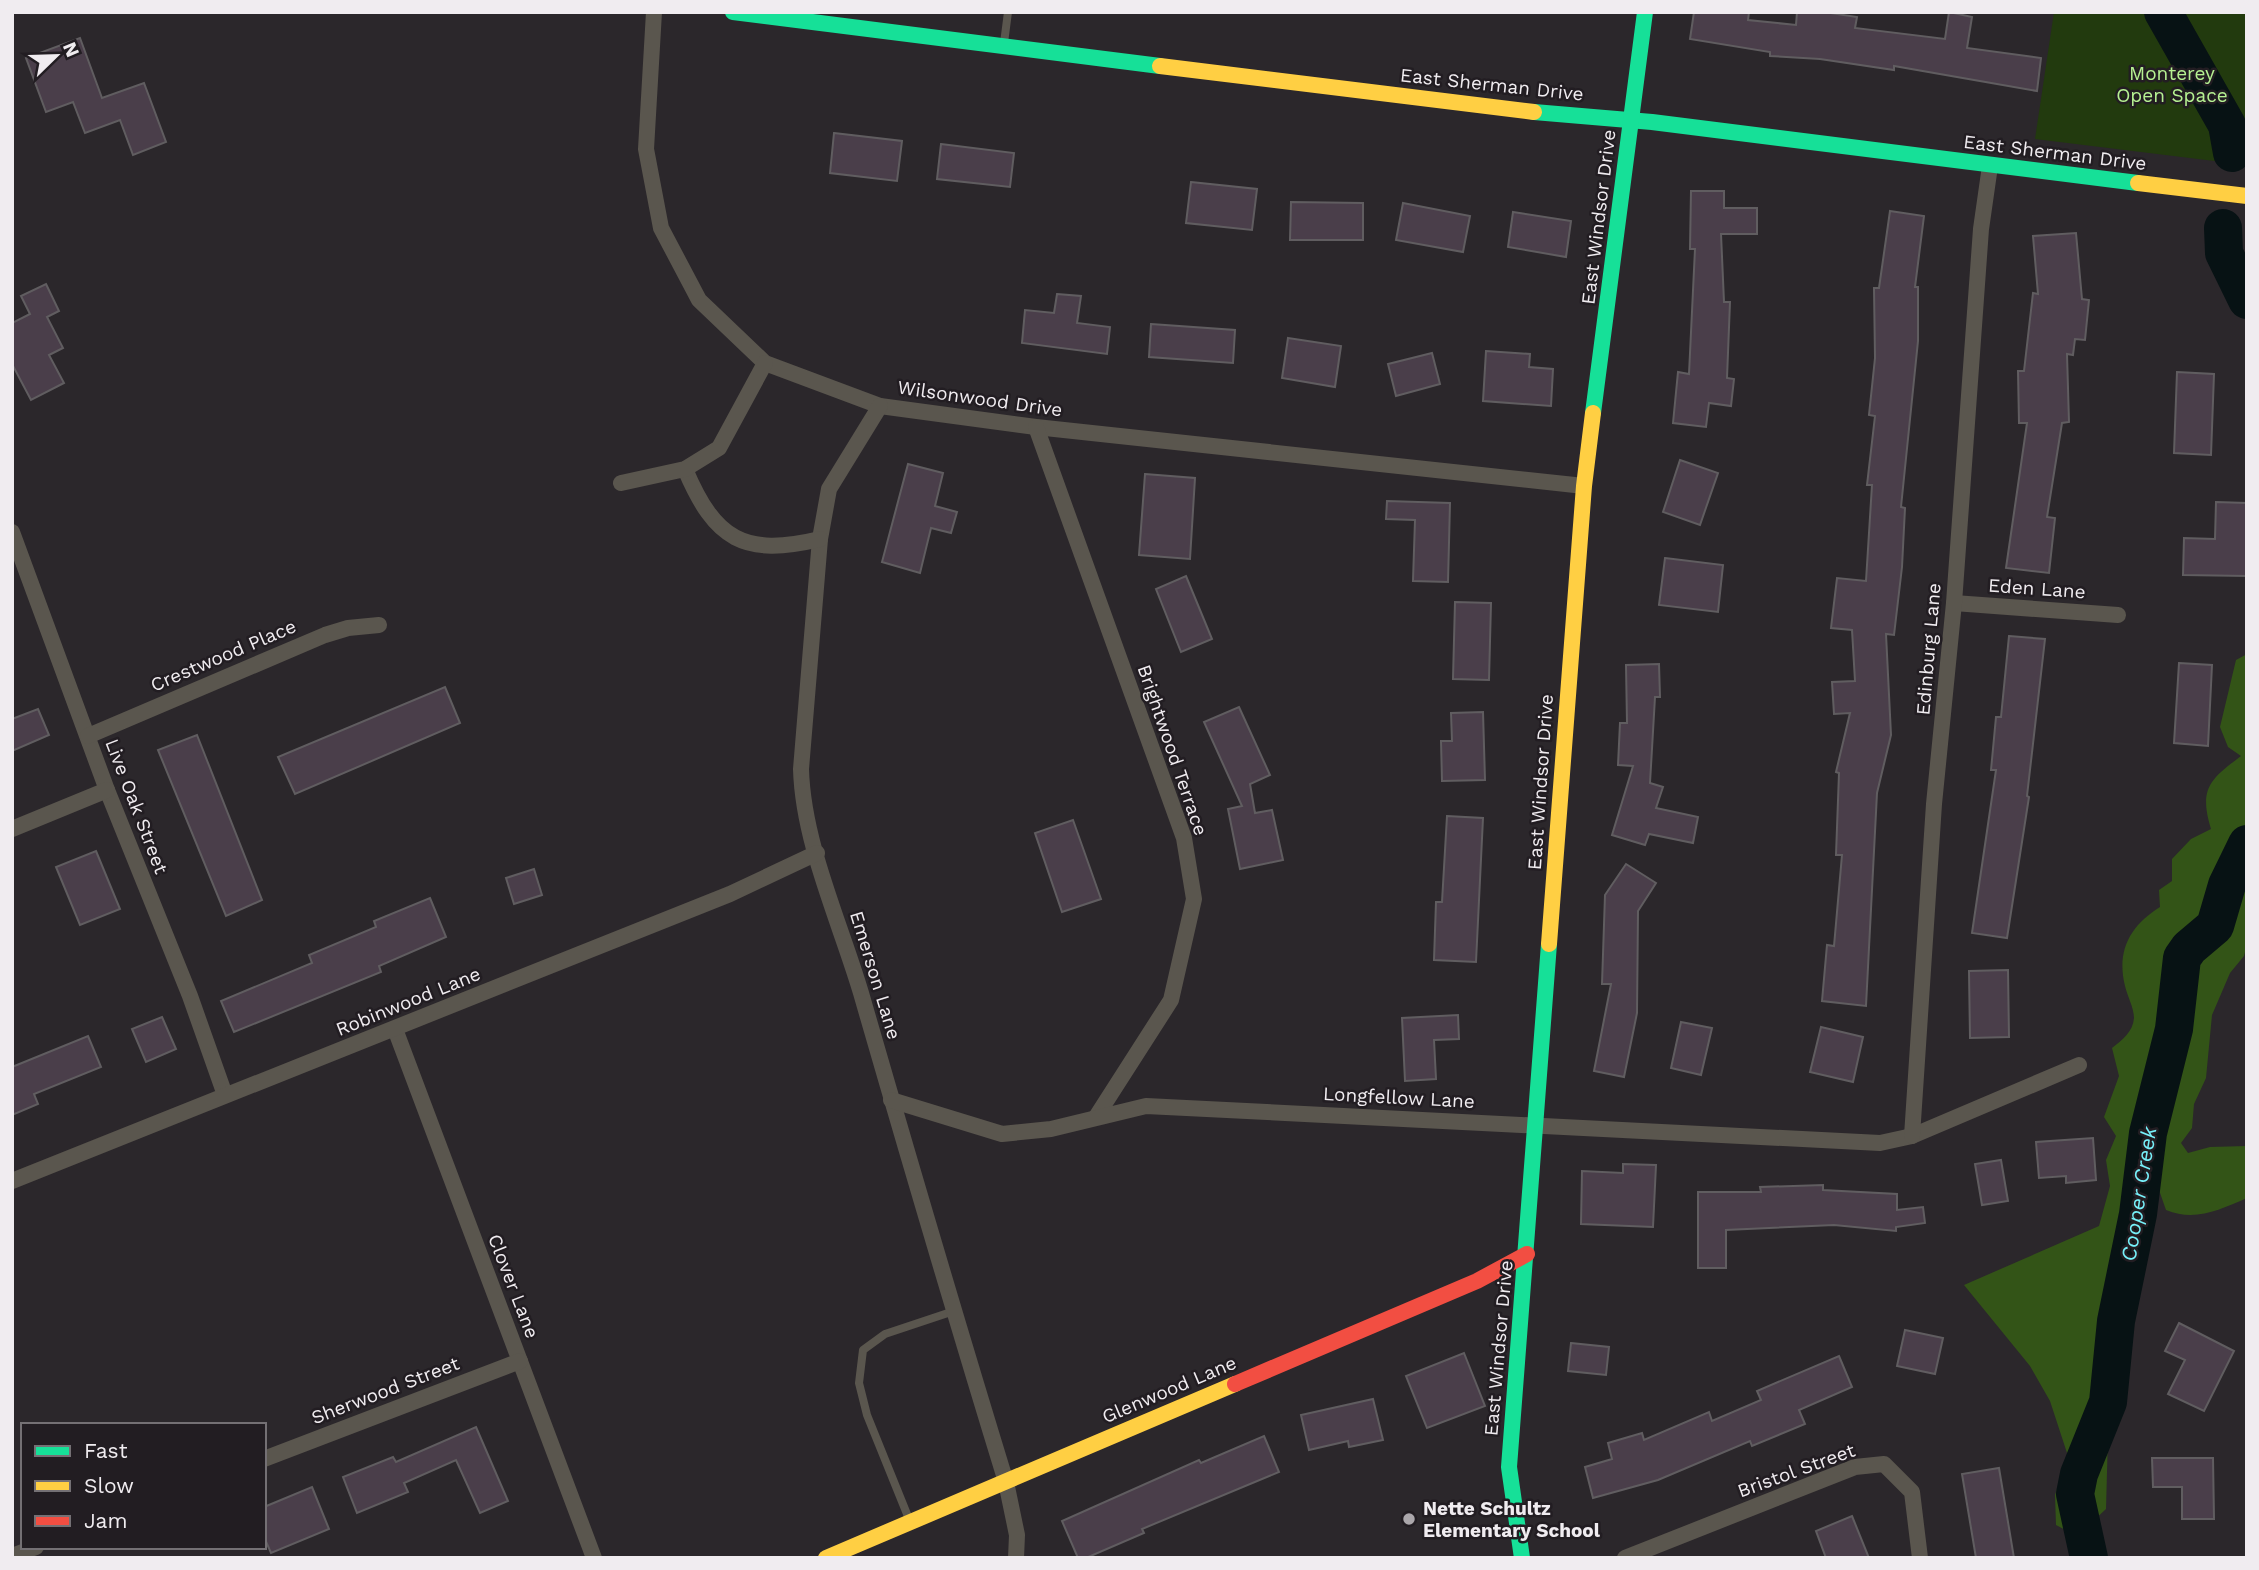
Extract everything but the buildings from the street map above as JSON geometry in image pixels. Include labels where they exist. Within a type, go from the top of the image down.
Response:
[{"type":"street","name":"Wilsonwood Drive","points":[[654,12],[646,149],[661,228],[699,300],[765,363],[880,406],[1037,428],[1584,486]]},
{"type":"street","name":"East Sherman Drive","points":[[733,12],[1515,110],[1632,119],[1990,166],[2247,196]]},
{"type":"street","name":"East Windsor Drive","points":[[1522,1558],[1509,1467],[1584,486],[1645,12]]},
{"type":"street","name":"Edinburg Lane","points":[[1912,1136],[1934,804],[1954,603],[1981,229],[1990,166]]},
{"type":"street","points":[[621,483],[685,469],[719,448],[765,363]]},
{"type":"street","name":"Emerson Lane","points":[[880,406],[829,489],[820,539],[800,769],[807,828],[817,853],[1006,1482],[1017,1535],[1016,1558]]},
{"type":"street","name":"Brightwood Terrace","points":[[1037,428],[1184,838],[1194,899],[1171,1000],[1096,1117]]},
{"type":"street","points":[[685,469],[703,507],[729,535],[757,546],[784,548],[820,539]]},
{"type":"street","name":"Live Oak Street","points":[[12,533],[107,790],[190,996],[225,1095]]},
{"type":"street","name":"Eden Lane","points":[[1954,603],[2118,615]]},
{"type":"street","name":"Crestwood Place","points":[[88,736],[325,635],[379,625]]},
{"type":"street","points":[[12,829],[107,790]]},
{"type":"street","name":"Robinwood Lane","points":[[12,1181],[730,894],[817,853]]},
{"type":"street","name":"Clover Lane","points":[[395,1029],[594,1558]]},
{"type":"street","name":"Longfellow Lane","points":[[891,1100],[1002,1134],[1051,1129],[1146,1106],[1880,1143],[1912,1136],[2079,1065]]},
{"type":"street","name":"Glenwood Lane","points":[[826,1558],[1477,1281],[1527,1254]]},
{"type":"street","name":"Sherwood Street","points":[[266,1457],[520,1361]]},
{"type":"street","name":"Bristol Street","points":[[1625,1558],[1854,1467],[1884,1464],[1912,1492],[1920,1558]]},
{"type":"street","points":[[12,1556],[31,1549]]},
{"type":"lane","points":[[1004,46],[1008,12]]},
{"type":"lane","points":[[910,1522],[867,1415],[859,1383],[863,1350],[885,1334],[954,1311]]},
{"type":"green space","name":"Monterey Open Space","points":[[2054,12],[2247,12],[2247,165],[2035,139]]},
{"type":"green space","points":[[2247,654],[2247,944],[2244,956],[2230,973],[2212,1015],[2206,1078],[2194,1104],[2192,1128],[2181,1143],[2188,1153],[2210,1147],[2247,1146],[2247,1198],[2207,1213],[2187,1215],[2166,1210],[2159,1190],[2137,1180],[2131,1238],[2106,1333],[2091,1407],[2108,1435],[2106,1509],[2077,1536],[2056,1525],[2055,1495],[2068,1456],[2050,1401],[2030,1366],[1964,1285],[2099,1226],[2110,1186],[2106,1160],[2116,1136],[2104,1117],[2119,1076],[2112,1048],[2129,1032],[2134,1018],[2123,973],[2124,950],[2134,930],[2160,907],[2159,890],[2172,881],[2172,859],[2191,839],[2211,829],[2206,804],[2210,786],[2221,772],[2241,756],[2228,747],[2220,727],[2236,660]]},
{"type":"waterway","name":"Cooper Creek","points":[[2163,12],[2227,125],[2232,153]]},
{"type":"waterway","name":"Cooper Creek","points":[[2223,228],[2224,253],[2247,300]]},
{"type":"waterway","name":"Cooper Creek","points":[[2089,1558],[2075,1494],[2079,1474],[2108,1402],[2116,1321],[2138,1214],[2148,1133],[2174,1029],[2182,958],[2189,948],[2215,926],[2227,885],[2247,844]]},
{"type":"traffic: fast","points":[[733,12],[1160,66]]},
{"type":"traffic: fast","points":[[1593,413],[1645,12]]},
{"type":"traffic: fast","points":[[1534,112],[1652,122],[2138,183]]},
{"type":"traffic: fast","points":[[1522,1558],[1509,1467],[1549,944]]},
{"type":"traffic: slow","points":[[1160,66],[1534,112]]},
{"type":"traffic: slow","points":[[2138,183],[2247,196]]},
{"type":"traffic: slow","points":[[1549,944],[1584,486],[1593,413]]},
{"type":"traffic: slow","points":[[826,1558],[1235,1384]]},
{"type":"traffic: jam","points":[[1235,1384],[1477,1281],[1527,1254]]},
{"type":"place","name":"Nette Schultz Elementary School","points":[[1409,1519]]}]
